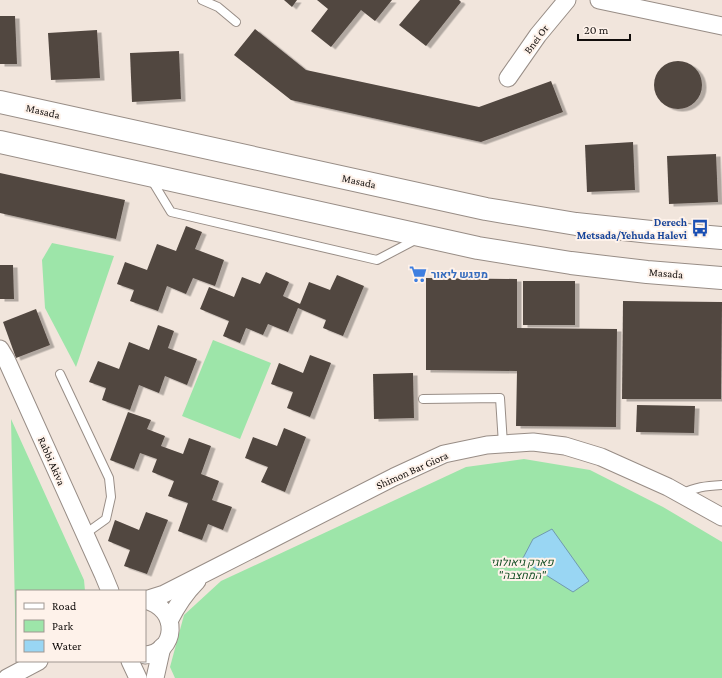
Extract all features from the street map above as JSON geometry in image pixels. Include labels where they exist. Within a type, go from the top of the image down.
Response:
[{"type":"main road","name":"Masada","points":[[0,102],[486,209],[576,224],[722,238]]},
{"type":"main road","name":"Masada","points":[[0,142],[478,248],[571,264],[722,278]]},
{"type":"street","name":"Bnei Or","points":[[508,78],[538,35],[567,0]]},
{"type":"street","points":[[599,0],[722,26]]},
{"type":"street","name":"Rabbi Akiva","points":[[0,349],[6,359],[110,590]]},
{"type":"street","name":"Shimon Bar Giora","points":[[146,600],[164,594],[394,477],[444,454],[487,445],[532,442],[564,446],[601,457],[668,487],[722,517]]},
{"type":"street","name":"Rabbi Akiva","points":[[103,574],[119,590]]},
{"type":"street","name":"Shimon Bar Giora","points":[[169,621],[186,593],[202,575]]},
{"type":"street","points":[[146,600],[160,606],[166,613],[170,630],[168,639],[162,647],[156,652],[146,655]]},
{"type":"street","points":[[155,678],[162,647]]},
{"type":"street","points":[[7,678],[37,662]]},
{"type":"street","points":[[130,662],[138,678]]},
{"type":"lane","points":[[202,0],[218,7],[236,22]]},
{"type":"lane","points":[[148,175],[171,212],[376,260],[424,236]]},
{"type":"lane","points":[[60,374],[110,478],[111,497],[106,520],[85,534]]},
{"type":"lane","points":[[423,399],[500,398],[503,444]]},
{"type":"lane","points":[[681,494],[703,486],[722,485]]},
{"type":"green space","points":[[52,243],[114,256],[76,367],[45,308],[42,260]]},
{"type":"green space","points":[[213,340],[271,363],[240,439],[182,416]]},
{"type":"green space","points":[[11,419],[84,580],[85,590],[16,590],[16,659]]},
{"type":"green space","name":"פארק גיאולוגי \"המחצבה\"","points":[[524,459],[590,470],[663,507],[722,542],[722,678],[175,678],[170,667],[184,615],[221,581],[466,467]]},
{"type":"water","points":[[552,529],[589,581],[573,592],[522,560],[533,539]]},
{"type":"building","points":[[284,0],[297,0],[292,7]]},
{"type":"building","points":[[317,0],[392,0],[375,21],[361,10],[331,47],[311,31],[328,9]]},
{"type":"building","points":[[420,0],[459,0],[461,2],[426,46],[399,25]]},
{"type":"building","points":[[0,16],[15,16],[17,64],[0,64]]},
{"type":"building","points":[[255,29],[306,70],[479,107],[551,81],[563,112],[481,142],[291,100],[234,55]]},
{"type":"building","points":[[97,30],[100,78],[51,80],[48,33]]},
{"type":"building","points":[[179,51],[181,99],[132,102],[130,53]]},
{"type":"building","points":[[673,61],[683,61],[695,68],[702,80],[702,90],[695,102],[683,109],[673,109],[665,105],[658,98],[654,90],[654,80],[658,72],[665,65]]},
{"type":"building","points":[[633,142],[635,190],[587,192],[585,145]]},
{"type":"building","points":[[716,154],[718,202],[669,204],[667,156]]},
{"type":"building","points":[[0,173],[125,200],[116,239],[0,213]]},
{"type":"building","points":[[186,226],[202,232],[195,249],[224,260],[215,286],[193,278],[186,294],[167,286],[158,311],[130,301],[134,290],[117,284],[125,262],[147,270],[157,244],[176,251]]},
{"type":"building","points":[[0,265],[13,265],[14,299],[0,299]]},
{"type":"building","points":[[266,272],[289,282],[283,296],[300,304],[309,282],[330,290],[337,275],[364,286],[343,336],[323,328],[326,320],[298,308],[288,332],[268,324],[263,335],[246,328],[240,343],[223,336],[229,321],[200,309],[209,287],[234,297],[242,277],[260,284]]},
{"type":"building","points":[[426,278],[517,279],[517,328],[617,329],[616,427],[516,426],[517,371],[426,370]]},
{"type":"building","points":[[523,281],[575,281],[575,325],[523,325]]},
{"type":"building","points":[[623,301],[722,302],[721,399],[622,399]]},
{"type":"building","points":[[36,309],[50,345],[16,358],[3,322]]},
{"type":"building","points":[[158,325],[174,331],[168,348],[197,359],[187,385],[165,376],[159,393],[139,385],[130,410],[102,400],[106,388],[89,382],[98,361],[119,369],[129,342],[149,350]]},
{"type":"building","points":[[310,355],[331,363],[310,417],[287,408],[293,392],[271,384],[279,363],[303,373]]},
{"type":"building","points":[[413,373],[414,418],[374,419],[373,374]]},
{"type":"building","points":[[637,405],[695,406],[694,433],[636,432]]},
{"type":"building","points":[[128,412],[151,420],[147,429],[165,436],[161,446],[183,454],[189,438],[211,446],[201,474],[219,481],[212,500],[232,507],[223,530],[208,524],[202,540],[178,531],[188,503],[168,496],[174,481],[152,472],[157,459],[140,453],[134,469],[110,460]]},
{"type":"building","points":[[284,428],[306,437],[285,492],[261,482],[268,467],[245,458],[253,437],[277,446]]},
{"type":"building","points":[[146,512],[168,520],[147,574],[124,566],[130,550],[108,541],[115,520],[139,530]]},
{"type":"place","name":"Derech Metsada/Yehuda Halevi","points":[[700,228]]},
{"type":"place","name":"מפגש ליאור","points":[[418,274]]}]
